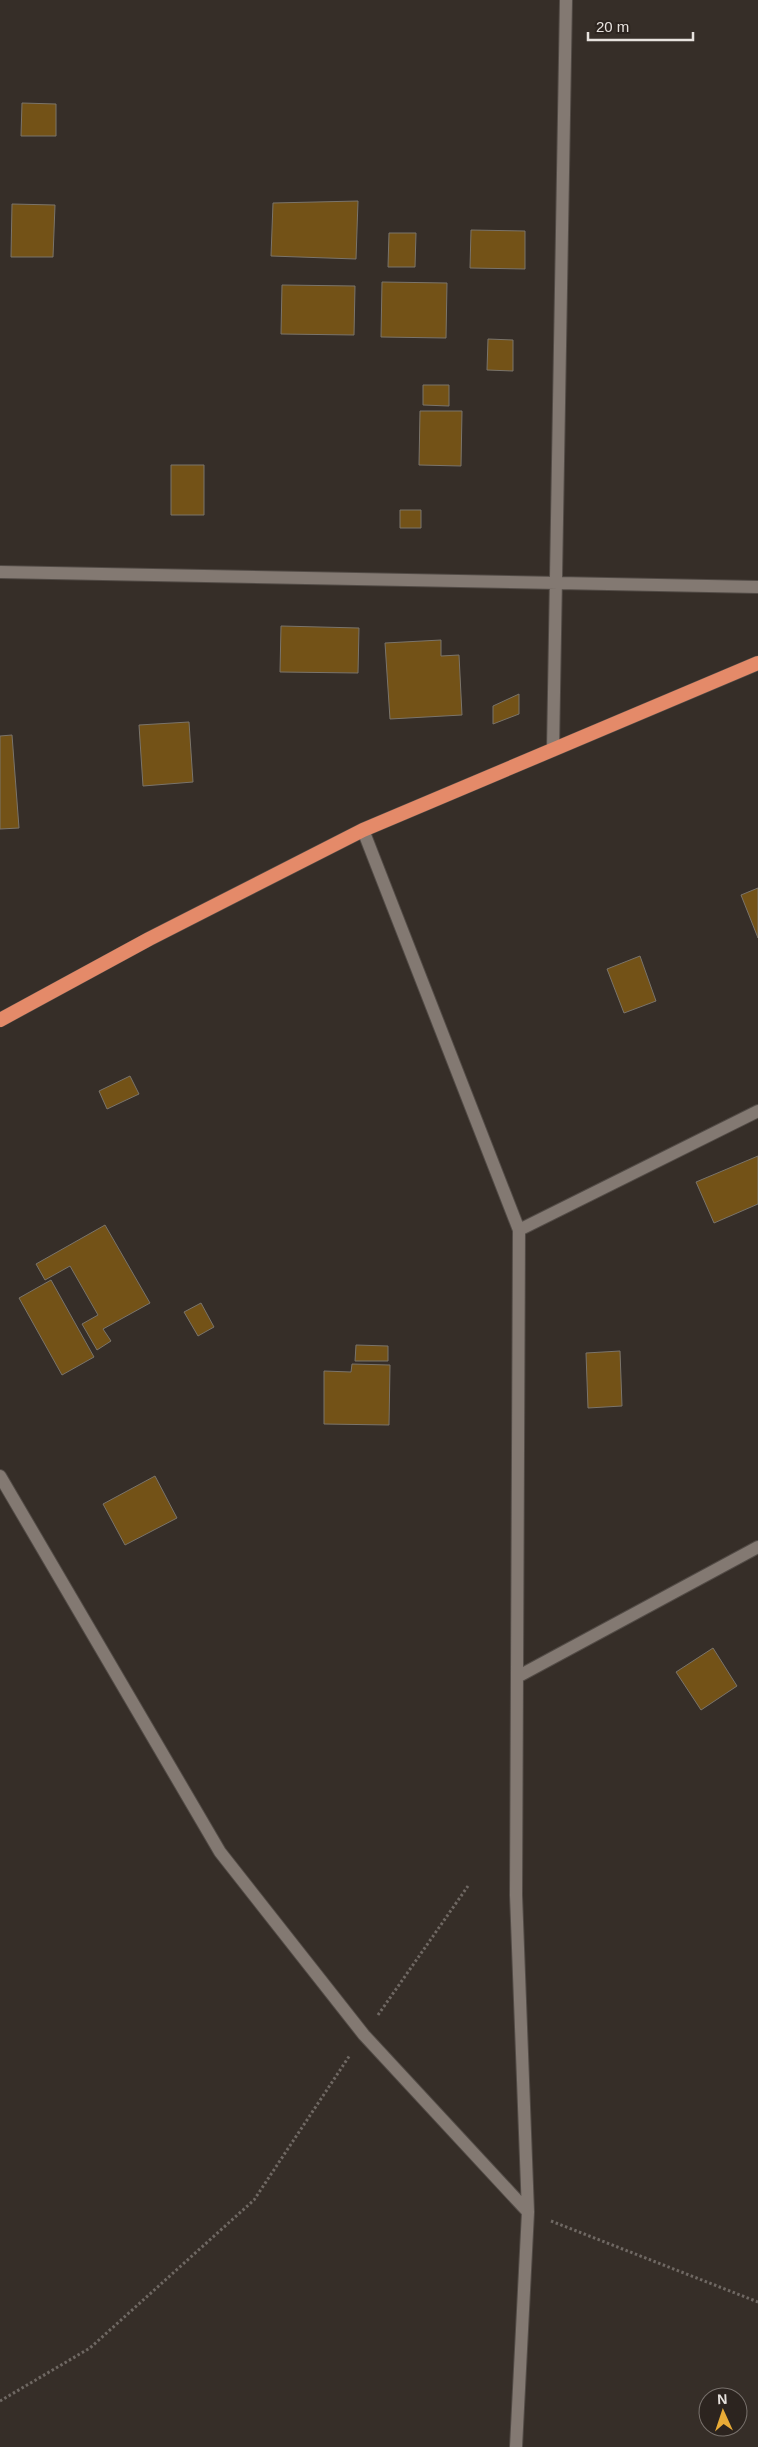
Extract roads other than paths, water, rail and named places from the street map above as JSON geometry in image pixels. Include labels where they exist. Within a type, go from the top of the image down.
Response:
[{"type":"highway","points":[[0,1020],[149,939],[363,830],[758,663]]},
{"type":"street","points":[[553,750],[566,0]]},
{"type":"street","points":[[0,572],[758,587]]},
{"type":"street","points":[[363,830],[519,1230],[516,1895],[528,2212],[516,2447]]},
{"type":"street","points":[[519,1230],[758,1112]]},
{"type":"street","points":[[0,1476],[220,1852],[364,2035],[528,2212]]},
{"type":"street","points":[[517,1677],[758,1547]]}]
